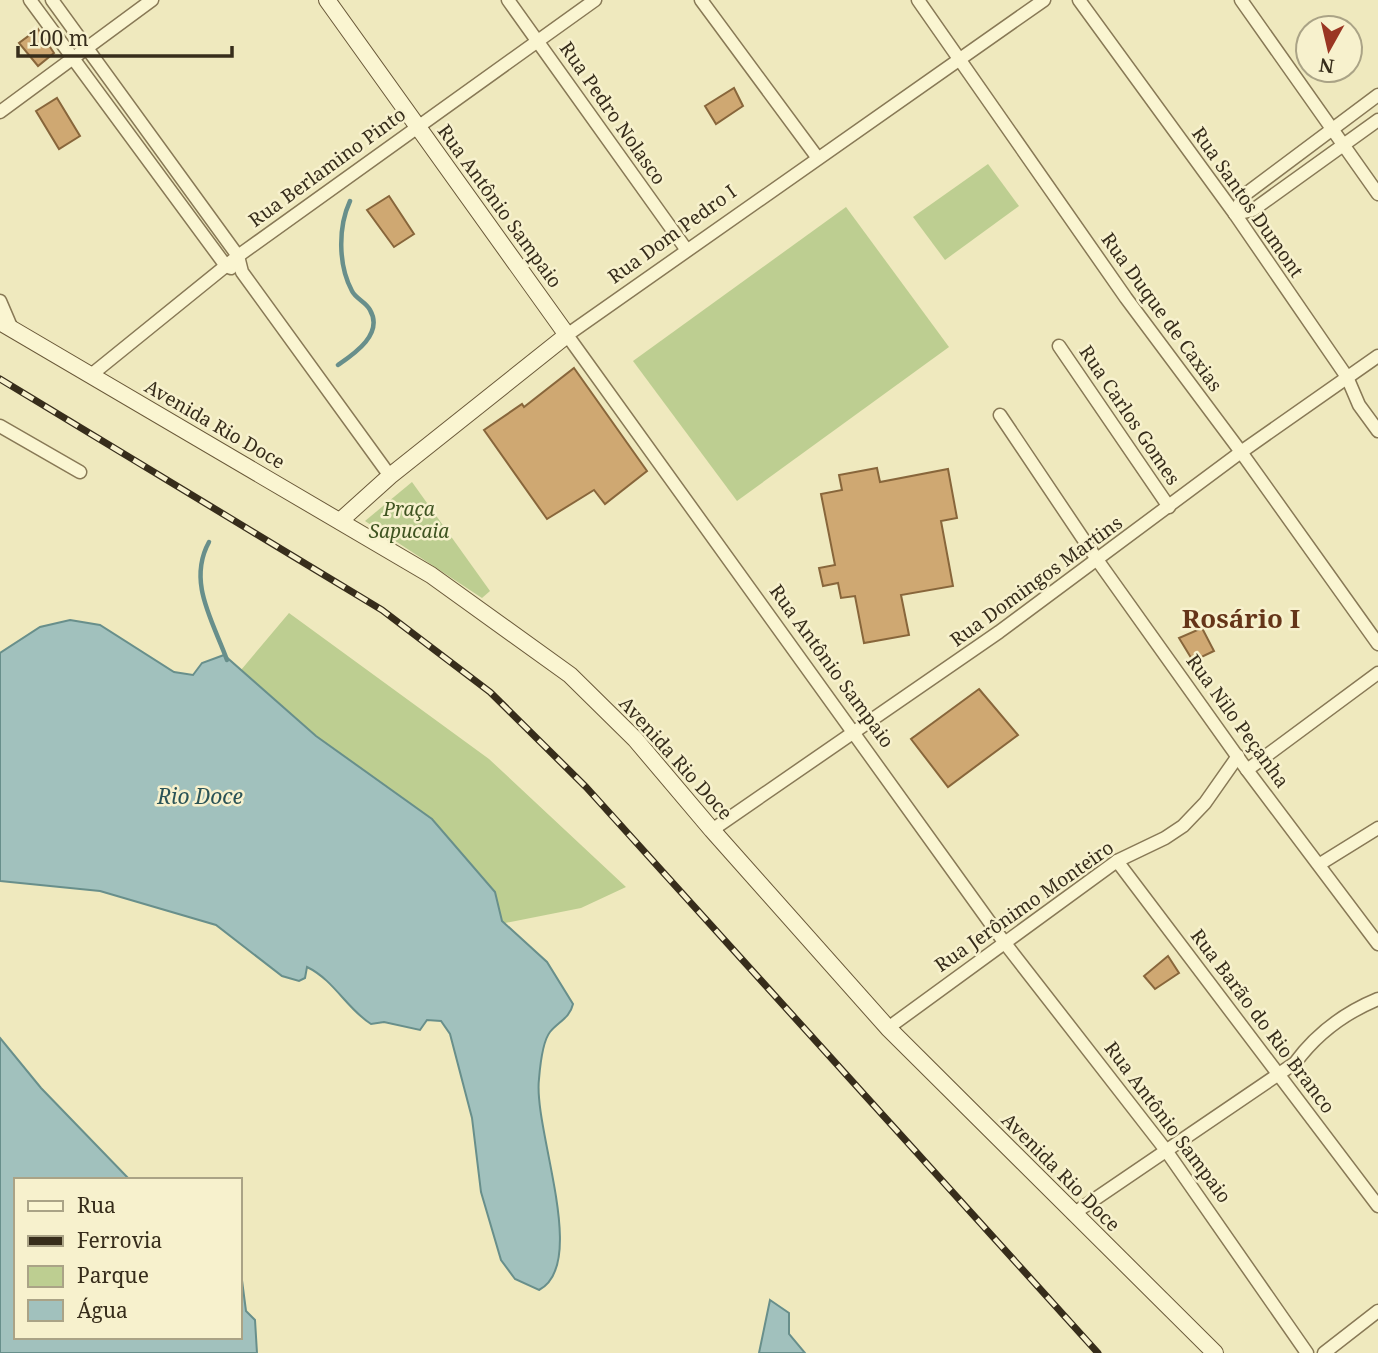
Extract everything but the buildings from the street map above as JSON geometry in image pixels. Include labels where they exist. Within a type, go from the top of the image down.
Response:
[{"type":"street","points":[[30,0],[226,266],[243,272]]},
{"type":"street","points":[[52,0],[238,256],[243,272],[390,476]]},
{"type":"street","points":[[0,112],[152,0]]},
{"type":"street","name":"Rua Antônio Sampaio","points":[[327,0],[1004,942],[1165,1149],[1307,1353]]},
{"type":"street","name":"Rua Pedro Nolasco","points":[[508,0],[686,249]]},
{"type":"street","name":"Rua Berlamino Pinto","points":[[91,375],[238,256],[416,125],[595,0]]},
{"type":"street","points":[[701,0],[817,157]]},
{"type":"street","name":"Rua Duque de Caxias","points":[[918,0],[1126,298],[1241,452],[1378,644]]},
{"type":"street","name":"Rua Dom Pedro I","points":[[340,521],[390,476],[567,335],[959,57],[1044,0]]},
{"type":"street","name":"Rua Santos Dumont","points":[[1079,0],[1235,215],[1347,377],[1359,405],[1378,431]]},
{"type":"street","points":[[1241,0],[1378,194]]},
{"type":"street","points":[[1235,215],[1243,196],[1378,95]]},
{"type":"street","points":[[1235,215],[1253,210],[1378,120]]},
{"type":"street","points":[[0,300],[6,326]]},
{"type":"street","name":"Avenida Rio Doce","points":[[6,326],[431,575],[570,674],[635,738],[712,830],[888,1028],[1215,1353]]},
{"type":"street","name":"Rua Carlos Gomes","points":[[1059,346],[1169,507]]},
{"type":"street","name":"Rua Domingos Martins","points":[[712,830],[855,734],[1098,561],[1241,452],[1378,356]]},
{"type":"street","name":"Rua Nilo Peçanha","points":[[1000,415],[1098,561],[1247,770],[1378,944]]},
{"type":"street","points":[[0,426],[80,471]]},
{"type":"street","points":[[1247,770],[1378,673]]},
{"type":"street","name":"Rua Jerônimo Monteiro","points":[[888,1028],[1118,861],[1165,838],[1182,826],[1205,803],[1238,756]]},
{"type":"street","points":[[1320,864],[1378,828]]},
{"type":"street","name":"Rua Barão do Rio Branco","points":[[1118,861],[1378,1206]]},
{"type":"street","points":[[1073,1214],[1295,1063],[1311,1041],[1348,1012],[1378,999]]},
{"type":"street","points":[[1324,1353],[1378,1311]]},
{"type":"green space","points":[[988,164],[1019,206],[945,260],[913,217]]},
{"type":"green space","points":[[846,207],[949,347],[737,501],[633,361]]},
{"type":"green space","name":"Praça Sapucaia","points":[[412,482],[490,591],[482,598],[365,521]]},
{"type":"green space","points":[[289,613],[489,759],[626,887],[581,908],[505,923],[502,921],[495,892],[241,670]]},
{"type":"water","name":"Rio Doce","points":[[70,620],[100,625],[174,672],[193,675],[202,663],[224,655],[316,736],[432,819],[495,892],[502,921],[547,962],[573,1004],[567,1016],[547,1036],[540,1068],[539,1101],[556,1194],[559,1253],[553,1276],[539,1290],[515,1279],[501,1260],[481,1192],[472,1118],[450,1034],[441,1021],[427,1020],[420,1030],[384,1022],[371,1024],[317,973],[307,967],[305,978],[299,981],[282,976],[216,925],[100,891],[0,881],[0,653],[40,627]]},
{"type":"water","points":[[0,1038],[41,1088],[128,1178],[14,1178],[14,1339],[242,1339],[242,1280],[246,1311],[255,1320],[257,1353],[0,1353]]},
{"type":"water","points":[[770,1300],[789,1313],[789,1334],[805,1353],[759,1353]]},
{"type":"waterway","points":[[338,365],[365,342],[373,327],[370,310],[354,294],[344,270],[341,246],[343,222],[350,201]]},
{"type":"waterway","points":[[209,542],[203,557],[201,587],[209,616],[227,660]]},
{"type":"railway","points":[[0,379],[382,610],[490,692],[586,787],[1098,1353]]},
{"type":"district","name":"Rosário I","points":[[1241,618]]}]
